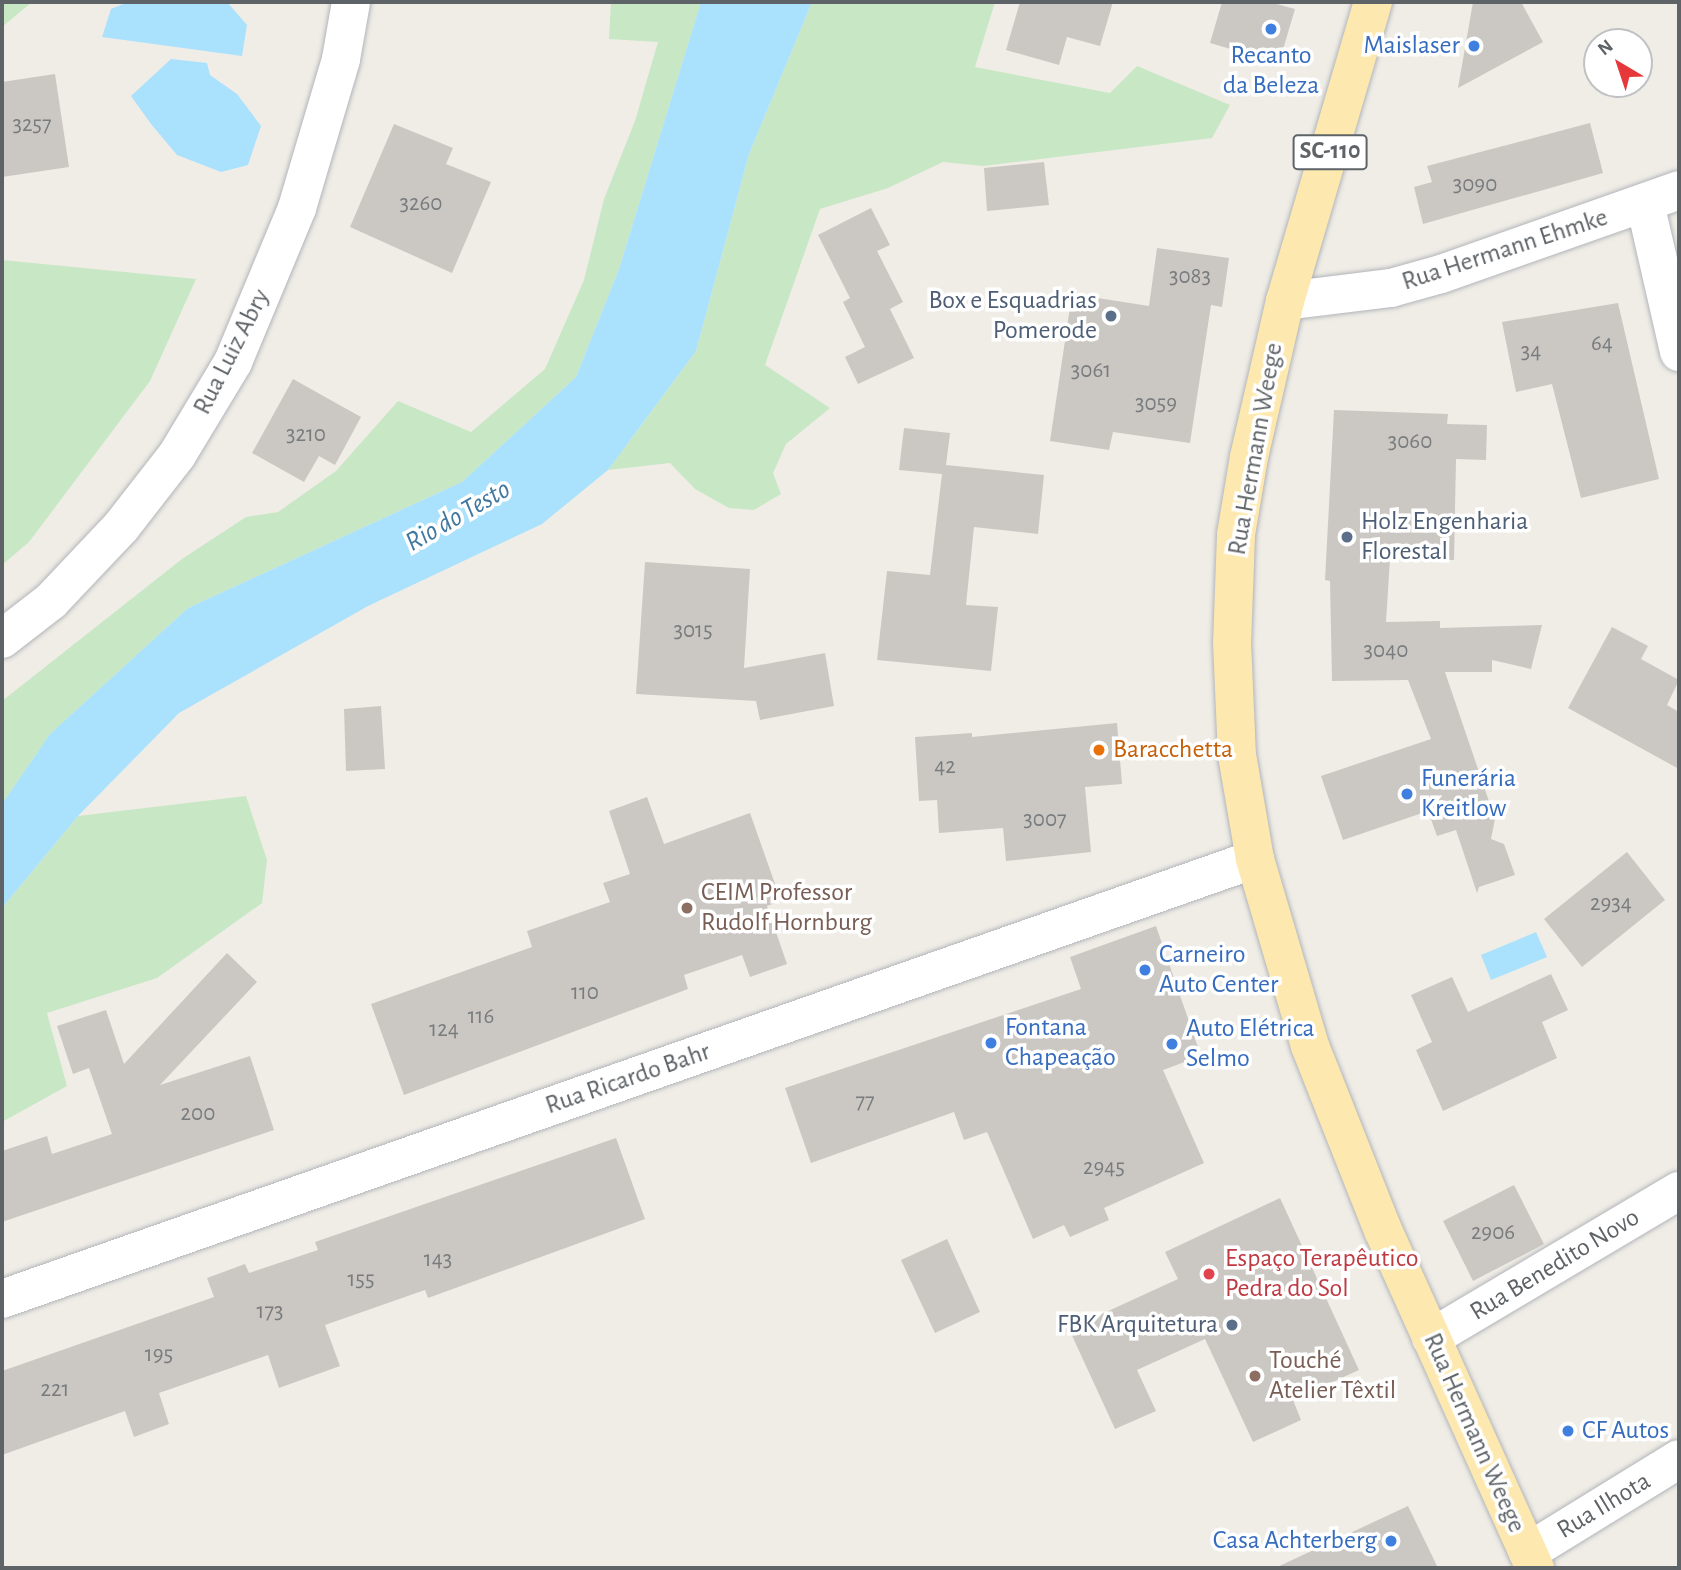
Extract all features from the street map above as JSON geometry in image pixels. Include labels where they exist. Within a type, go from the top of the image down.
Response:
[{"type":"main road","name":"Rua Hermann Weege","points":[[1373,2],[1263,385],[1236,535],[1232,642],[1237,755],[1255,859],[1310,1046],[1431,1338],[1532,1560]]},
{"type":"street","name":"Rua Luiz Abry","points":[[2,639],[51,601],[121,527],[177,454],[233,362],[297,208],[341,59],[351,2]]},
{"type":"street","name":"Rua Hermann Ehmke","points":[[1285,301],[1391,288],[1441,274],[1662,196]]},
{"type":"street","points":[[1662,196],[1679,352]]},
{"type":"street","name":"Rua Ricardo Bahr","points":[[2,1299],[1255,859]]},
{"type":"street","name":"Rua Benedito Novo","points":[[1431,1338],[1679,1191]]},
{"type":"street","name":"Rua Ilhota","points":[[1532,1560],[1679,1459]]},
{"type":"green space","points":[[2,2],[32,2],[2,27]]},
{"type":"green space","points":[[611,2],[701,2],[619,269],[576,377],[462,482],[188,608],[50,734],[2,804],[2,701],[182,559],[246,517],[278,512],[336,471],[398,401],[471,432],[545,369],[584,280],[604,199],[635,121],[658,42],[609,39]]},
{"type":"green space","points":[[812,2],[995,2],[975,67],[1110,93],[1137,66],[1230,105],[1212,138],[983,166],[943,162],[888,188],[820,209],[765,365],[830,408],[786,444],[773,473],[781,494],[754,510],[729,508],[695,489],[670,463],[608,470],[696,351],[749,154]]},
{"type":"green space","points":[[2,260],[196,279],[150,381],[29,542],[2,565]]},
{"type":"green space","points":[[246,796],[267,860],[262,903],[157,978],[47,1013],[67,1086],[2,1122],[2,908],[78,816]]},
{"type":"water","points":[[128,2],[227,2],[247,25],[242,56],[102,37],[111,9]]},
{"type":"water","name":"Rio do Testo","points":[[701,2],[812,2],[749,154],[696,351],[608,470],[542,524],[368,606],[179,713],[78,816],[2,908],[2,804],[50,734],[188,608],[462,482],[576,377],[619,269]]},
{"type":"water","points":[[171,59],[207,63],[210,75],[237,94],[261,126],[248,165],[221,172],[177,155],[151,124],[131,96]]},
{"type":"water","points":[[1536,932],[1547,957],[1491,980],[1481,955]]},
{"type":"building","points":[[1020,2],[1113,2],[1100,46],[1067,37],[1059,65],[1006,50]]},
{"type":"building","points":[[1222,2],[1269,2],[1295,9],[1279,63],[1210,43]]},
{"type":"building","points":[[1473,2],[1521,2],[1543,42],[1458,88]]},
{"type":"building","points":[[55,74],[69,167],[2,177],[2,82]]},
{"type":"building","points":[[1590,123],[1603,173],[1423,224],[1414,187],[1432,182],[1427,166]]},
{"type":"building","points":[[394,124],[453,148],[446,164],[491,182],[452,273],[350,227]]},
{"type":"building","points":[[1044,162],[1049,205],[987,211],[984,168]]},
{"type":"building","points":[[871,208],[890,245],[877,251],[903,302],[890,309],[914,358],[858,384],[845,357],[865,347],[843,302],[850,298],[818,235]]},
{"type":"building","points":[[1157,248],[1229,258],[1222,307],[1211,305],[1190,443],[1113,432],[1109,450],[1050,441],[1072,294],[1149,306]]},
{"type":"building","points":[[1618,303],[1659,479],[1581,498],[1552,384],[1516,392],[1502,322]]},
{"type":"building","points":[[293,379],[361,417],[335,465],[319,456],[304,482],[252,453]]},
{"type":"building","points":[[1334,410],[1448,414],[1447,424],[1487,425],[1486,460],[1456,459],[1454,560],[1390,559],[1386,622],[1440,621],[1440,628],[1542,625],[1531,669],[1492,660],[1492,672],[1445,672],[1495,819],[1491,839],[1504,844],[1515,875],[1479,887],[1477,893],[1456,830],[1437,836],[1428,811],[1343,840],[1321,776],[1431,739],[1408,680],[1332,681],[1330,581],[1325,580]]},
{"type":"building","points":[[904,428],[950,433],[946,465],[1044,475],[1038,534],[974,527],[966,605],[998,607],[991,671],[877,660],[887,571],[930,575],[942,474],[899,470]]},
{"type":"building","points":[[645,562],[750,569],[744,668],[825,653],[834,706],[760,720],[756,701],[636,694]]},
{"type":"building","points":[[1612,627],[1648,646],[1641,659],[1679,680],[1667,705],[1679,712],[1679,769],[1568,708]]},
{"type":"building","points":[[381,706],[385,769],[346,771],[344,709]]},
{"type":"building","points":[[1117,723],[1122,784],[1085,787],[1091,852],[1006,861],[1003,828],[939,833],[937,800],[919,801],[915,737],[972,733],[972,737]]},
{"type":"building","points":[[647,797],[664,844],[750,813],[781,901],[767,906],[787,964],[750,977],[742,955],[684,975],[688,989],[404,1095],[371,1004],[532,947],[527,931],[610,902],[603,883],[630,874],[609,811]]},
{"type":"building","points":[[1627,852],[1665,900],[1582,967],[1544,919]]},
{"type":"building","points":[[1156,926],[1201,1056],[1163,1070],[1204,1163],[1104,1208],[1109,1220],[1070,1237],[1064,1225],[1033,1239],[987,1132],[964,1140],[954,1112],[811,1163],[785,1088],[1081,989],[1070,957]]},
{"type":"building","points":[[227,953],[257,982],[160,1085],[250,1056],[274,1130],[2,1222],[2,1151],[47,1136],[52,1154],[112,1134],[89,1068],[73,1074],[57,1026],[106,1010],[124,1064]]},
{"type":"building","points":[[1551,974],[1568,1010],[1542,1022],[1557,1058],[1443,1111],[1416,1050],[1432,1042],[1411,995],[1452,977],[1468,1012]]},
{"type":"building","points":[[616,1138],[645,1219],[428,1298],[425,1290],[325,1325],[340,1366],[279,1388],[268,1355],[159,1393],[169,1424],[134,1437],[125,1411],[2,1455],[2,1371],[214,1297],[207,1278],[245,1264],[249,1273],[318,1250],[315,1242]]},
{"type":"building","points":[[1514,1185],[1544,1244],[1473,1281],[1443,1221]]},
{"type":"building","points":[[1280,1198],[1359,1370],[1293,1400],[1301,1420],[1253,1442],[1205,1339],[1137,1370],[1156,1411],[1115,1429],[1069,1329],[1178,1279],[1165,1252]]},
{"type":"building","points":[[947,1239],[980,1312],[935,1333],[901,1260]]},
{"type":"building","points":[[1408,1506],[1438,1568],[1275,1568]]},
{"type":"place","name":"Recanto da Beleza","points":[[1271,29]]},
{"type":"place","name":"Maislaser","points":[[1474,46]]},
{"type":"place","name":"Box e Esquadrias Pomerode","points":[[1111,316]]},
{"type":"place","name":"Holz Engenharia Florestal","points":[[1347,537]]},
{"type":"place","name":"Baracchetta","points":[[1099,750]]},
{"type":"place","name":"Funerária Kreitlow","points":[[1407,794]]},
{"type":"place","name":"CEIM Professor Rudolf Hornburg","points":[[687,908]]},
{"type":"place","name":"Carneiro Auto Center","points":[[1145,970]]},
{"type":"place","name":"Fontana Chapeação","points":[[991,1043]]},
{"type":"place","name":"Auto Elétrica Selmo","points":[[1172,1044]]},
{"type":"place","name":"Espaço Terapêutico Pedra do Sol","points":[[1209,1274]]},
{"type":"place","name":"FBK Arquitetura","points":[[1232,1325]]},
{"type":"place","name":"Touché Atelier Têxtil","points":[[1255,1376]]},
{"type":"place","name":"CF Autos","points":[[1568,1431]]},
{"type":"place","name":"Casa Achterberg","points":[[1391,1541]]}]
